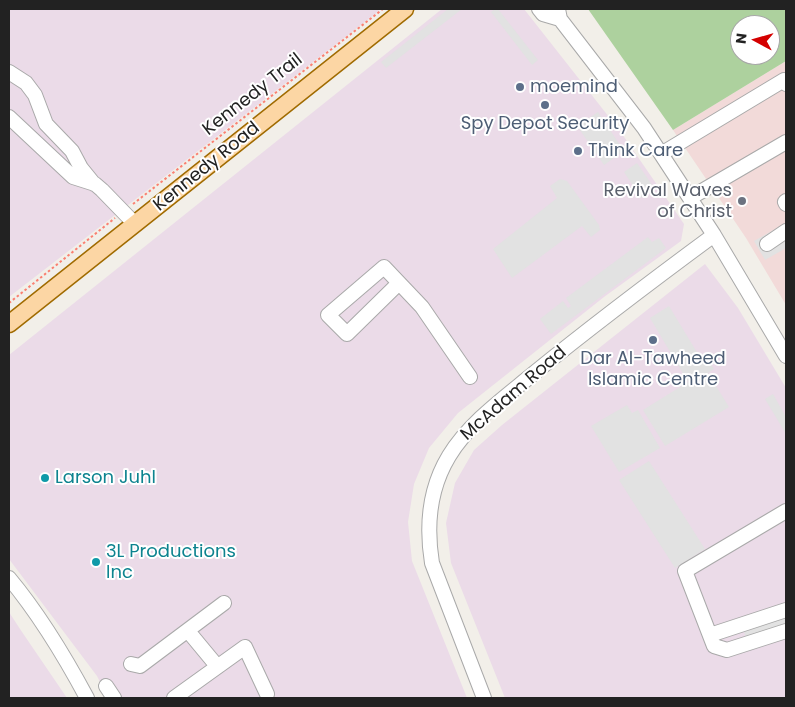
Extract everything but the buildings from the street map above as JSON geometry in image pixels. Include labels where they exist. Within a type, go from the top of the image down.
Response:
[{"type":"main road","name":"Kennedy Road","points":[[9,324],[403,9]]},
{"type":"street","points":[[539,9],[543,14],[559,14],[644,128],[714,235],[786,356]]},
{"type":"street","points":[[9,72],[26,83],[35,95],[46,124],[72,151],[81,168],[95,184],[135,224]]},
{"type":"street","points":[[661,154],[784,80],[786,84]]},
{"type":"street","points":[[9,117],[73,177],[95,184]]},
{"type":"street","points":[[690,198],[786,142]]},
{"type":"street","points":[[766,244],[786,231]]},
{"type":"street","name":"McAdam Road","points":[[484,698],[432,563],[429,545],[430,514],[434,490],[440,473],[459,441],[513,391],[600,320],[714,235]]},
{"type":"street","points":[[399,283],[347,334],[328,315],[384,267],[422,307],[470,376]]},
{"type":"street","points":[[786,512],[685,571],[714,646],[727,650],[786,631]]},
{"type":"street","points":[[9,578],[21,592],[55,643],[87,698]]},
{"type":"street","points":[[131,664],[140,666],[224,603]]},
{"type":"street","points":[[710,635],[786,610]]},
{"type":"street","points":[[188,631],[218,666]]},
{"type":"street","points":[[174,698],[245,647],[267,694]]},
{"type":"path","name":"Kennedy Trail","points":[[137,201],[383,9]]},
{"type":"path","points":[[9,303],[105,226]]},
{"type":"shaded area","points":[[9,9],[378,9],[379,11],[9,297]]},
{"type":"shaded area","points":[[442,9],[524,9],[620,131],[684,224],[681,241],[604,297],[458,413],[429,448],[414,484],[408,522],[412,561],[467,698],[108,698],[97,676],[9,559],[9,355]]},
{"type":"shaded area","points":[[448,9],[462,9],[386,68],[381,62]]},
{"type":"shaded area","points":[[498,9],[538,60],[532,65],[491,12]]},
{"type":"shaded area","points":[[786,61],[786,305],[746,238],[673,130]]},
{"type":"shaded area","points":[[598,112],[624,151],[604,165],[577,126]]},
{"type":"shaded area","points":[[637,163],[655,189],[641,198],[624,172]]},
{"type":"shaded area","points":[[560,179],[567,181],[599,225],[600,230],[591,237],[582,226],[512,278],[493,249],[557,198],[550,186]]},
{"type":"shaded area","points":[[786,223],[786,248],[765,260],[754,241]]},
{"type":"shaded area","points":[[648,237],[652,242],[659,238],[666,248],[551,334],[540,319],[563,301],[568,308],[571,306],[566,298]]},
{"type":"shaded area","points":[[705,264],[738,308],[786,388],[786,698],[505,698],[451,563],[446,523],[455,483],[474,450],[502,425]]},
{"type":"shaded area","points":[[669,306],[704,364],[709,361],[714,369],[708,373],[729,407],[665,446],[643,410],[688,382],[650,318]]},
{"type":"shaded area","points":[[773,394],[786,417],[786,434],[765,399]]},
{"type":"shaded area","points":[[627,405],[632,413],[638,410],[660,448],[619,472],[591,426]]},
{"type":"shaded area","points":[[649,461],[705,549],[675,568],[619,480]]},
{"type":"shaded area","points":[[9,612],[20,629],[67,698],[9,698]]},
{"type":"shaded area","points":[[786,616],[786,627],[748,642],[744,632]]},
{"type":"green space","points":[[588,9],[786,9],[786,61],[780,65],[780,15],[730,15],[730,65],[779,65],[673,130]]},
{"type":"place","name":"moemind","points":[[520,87]]},
{"type":"place","name":"Spy Depot Security","points":[[545,105]]},
{"type":"place","name":"Think Care","points":[[578,151]]},
{"type":"place","name":"Revival Waves of Christ","points":[[742,201]]},
{"type":"place","name":"Dar Al-Tawheed Islamic Centre","points":[[653,340]]},
{"type":"place","name":"Larson Juhl","points":[[45,478]]},
{"type":"place","name":"3L Productions Inc","points":[[96,562]]}]
